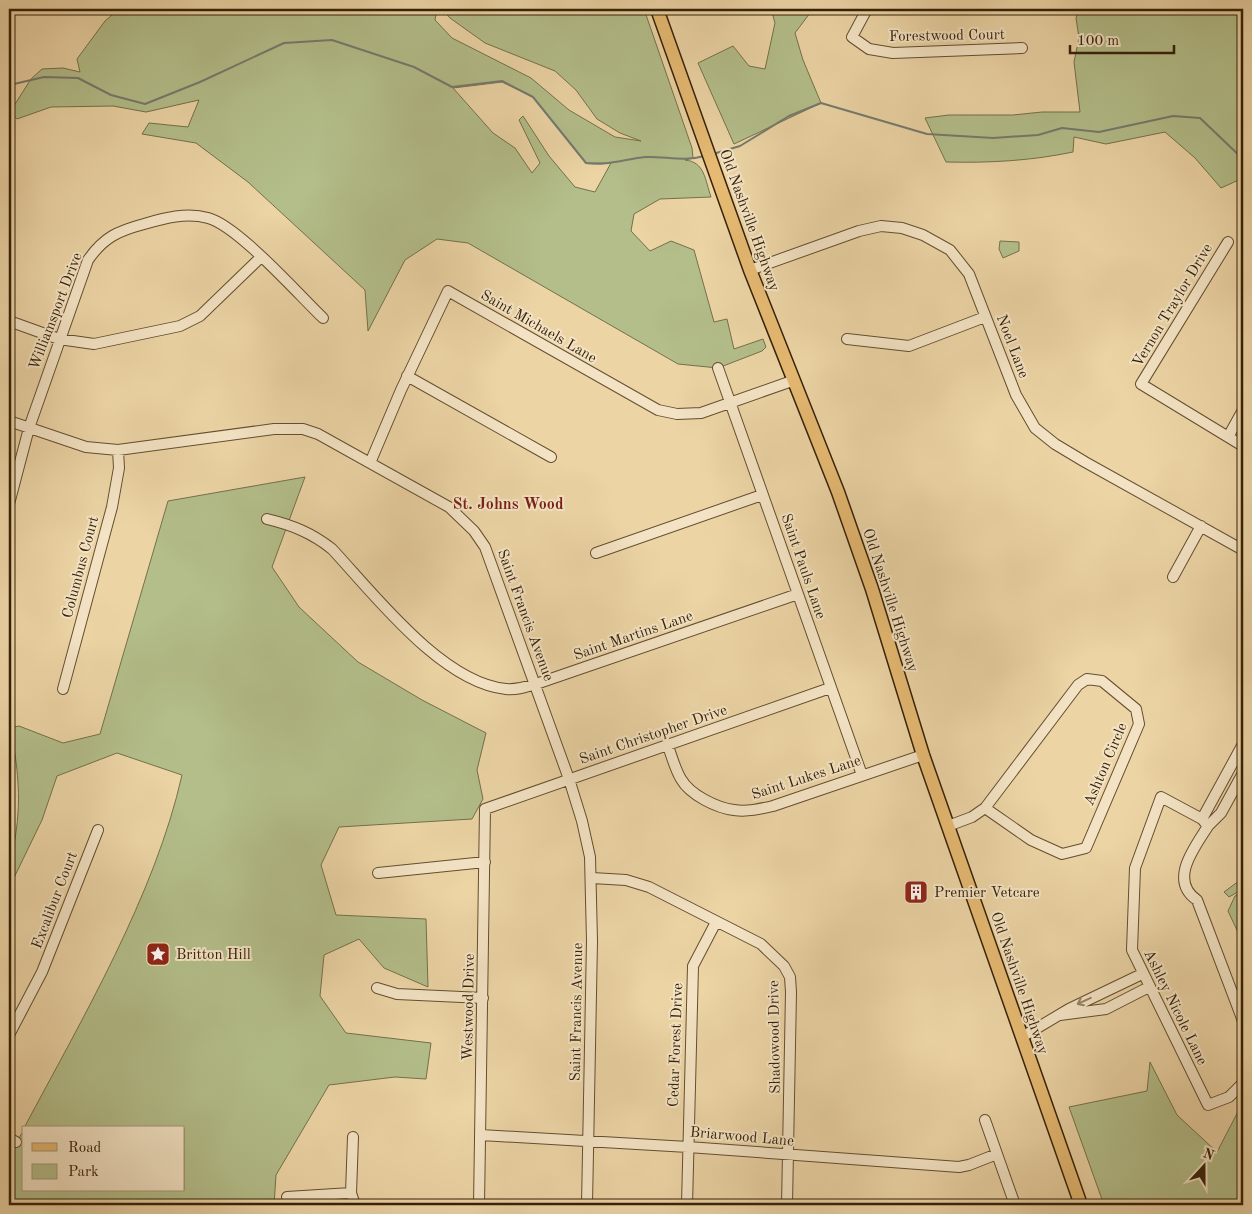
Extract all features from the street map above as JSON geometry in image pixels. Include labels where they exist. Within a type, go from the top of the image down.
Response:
[{"type":"main road","name":"Old Nashville Highway","points":[[657,9],[750,270],[838,492],[872,589],[923,755],[1082,1205]]},
{"type":"street","name":"Forestwood Court","points":[[867,9],[852,37],[869,49],[893,53],[1022,48]]},
{"type":"street","name":"Williamsport Drive","points":[[9,504],[29,428],[59,339],[88,260],[102,242],[129,228],[172,217],[200,216],[218,222],[230,230],[323,318]]},
{"type":"street","name":"Noel Lane","points":[[750,270],[859,231],[881,226],[902,228],[923,234],[950,250],[969,274],[1016,395],[1035,428],[1055,444],[1085,462],[1243,550]]},
{"type":"street","name":"Vernon Traylor Drive","points":[[1228,242],[1142,384],[1243,446]]},
{"type":"street","points":[[9,321],[59,339],[94,344],[180,326],[200,316],[260,258]]},
{"type":"street","name":"Saint Michaels Lane","points":[[370,463],[407,376],[448,291],[658,410],[677,414],[701,413],[792,380]]},
{"type":"street","points":[[847,339],[909,346],[985,317]]},
{"type":"street","name":"Saint Pauls Lane","points":[[718,368],[862,775]]},
{"type":"street","points":[[407,376],[551,457]]},
{"type":"street","points":[[1228,437],[1243,410]]},
{"type":"street","name":"Saint Francis Avenue","points":[[9,421],[86,447],[118,450],[289,428],[304,429],[318,434],[449,507],[474,531],[485,547],[569,779],[582,822],[592,878],[586,1205]]},
{"type":"street","name":"Columbus Court","points":[[63,689],[112,507],[119,468],[118,450]]},
{"type":"street","points":[[596,553],[762,495]]},
{"type":"street","name":"Saint Martins Lane","points":[[267,519],[295,526],[332,549],[421,644],[445,662],[474,679],[495,687],[515,689],[536,684],[798,594]]},
{"type":"street","points":[[1173,577],[1201,526]]},
{"type":"street","name":"Ashton Circle","points":[[948,826],[972,817],[985,808],[1078,685],[1087,679],[1102,681],[1136,709],[1140,724],[1086,848],[1062,854],[1031,840],[985,808]]},
{"type":"street","name":"Saint Christopher Drive","points":[[486,809],[830,688]]},
{"type":"street","points":[[1243,744],[1186,862],[1183,879],[1191,896],[1197,900],[1243,1021]]},
{"type":"street","name":"Saint Lukes Lane","points":[[668,746],[681,780],[693,792],[732,810],[748,811],[772,806],[923,755]]},
{"type":"street","points":[[1205,823],[1221,813],[1243,773]]},
{"type":"street","name":"Ashley Nicole Lane","points":[[1205,823],[1161,797],[1135,868],[1132,950],[1142,974],[1208,1105],[1229,1097],[1243,1083]]},
{"type":"street","name":"Westwood Drive","points":[[479,1205],[482,1135],[486,809]]},
{"type":"street","name":"Excalibur Court","points":[[9,1035],[42,972],[98,830]]},
{"type":"street","points":[[378,873],[485,862]]},
{"type":"street","name":"Shadowood Drive","points":[[592,878],[614,878],[637,882],[767,949],[784,966],[790,976],[787,1205]]},
{"type":"street","name":"Cedar Forest Drive","points":[[687,1205],[693,966],[716,922]]},
{"type":"street","points":[[1022,1037],[1074,1006],[1142,974]]},
{"type":"street","points":[[377,988],[396,994],[483,998]]},
{"type":"street","points":[[1060,1016],[1110,1007],[1149,988]]},
{"type":"street","points":[[1102,992],[1110,1007]]},
{"type":"street","points":[[985,1120],[1016,1205]]},
{"type":"street","name":"Briarwood Lane","points":[[482,1135],[688,1147],[959,1167],[997,1154]]},
{"type":"street","points":[[353,1137],[351,1193],[354,1205]]},
{"type":"street","points":[[287,1198],[351,1193]]},
{"type":"green space","points":[[119,9],[437,9],[435,20],[452,38],[531,78],[569,110],[615,137],[641,141],[620,133],[597,119],[576,90],[555,71],[485,43],[450,18],[442,9],[644,9],[692,148],[693,158],[685,160],[692,161],[700,168],[711,197],[660,199],[634,214],[631,231],[650,251],[671,241],[694,250],[714,322],[727,319],[734,349],[763,339],[766,347],[762,351],[718,368],[678,364],[468,243],[437,239],[405,260],[368,331],[365,290],[248,182],[196,143],[142,134],[149,123],[188,127],[199,100],[146,112],[113,106],[51,107],[17,119],[10,112],[31,79],[42,69],[63,68],[80,72],[77,59],[105,21]],"holes":[[[502,82],[533,97],[586,163],[611,163],[595,192],[575,187],[549,156],[523,116],[519,120],[540,163],[532,173],[515,148],[493,133],[453,88]]]},
{"type":"green space","points":[[771,9],[813,9],[795,33],[803,60],[821,103],[734,144],[698,63],[733,46],[749,66],[765,69],[775,23]]},
{"type":"green space","points":[[1079,9],[1243,9],[1243,178],[1221,188],[1195,158],[1165,132],[1106,144],[1074,137],[1073,152],[1041,158],[994,162],[946,162],[925,118],[949,115],[1080,112],[1074,62],[1079,38],[1076,18]]},
{"type":"green space","points":[[1000,241],[1019,242],[1019,251],[1003,258],[999,249]]},
{"type":"green space","points":[[305,477],[272,567],[299,607],[358,662],[422,700],[486,733],[477,770],[483,799],[472,819],[339,827],[321,865],[336,915],[426,919],[428,987],[384,968],[359,939],[324,955],[320,996],[346,1033],[431,1043],[426,1079],[395,1077],[329,1085],[276,1175],[274,1205],[9,1205],[9,1157],[22,1133],[22,1192],[185,1192],[185,1126],[25,1126],[115,956],[154,865],[170,820],[182,775],[117,753],[57,776],[42,820],[9,888],[17,822],[18,781],[9,728],[19,726],[63,743],[100,734],[168,501]]},
{"type":"green space","points":[[1243,878],[1243,889],[1229,897],[1224,892]]},
{"type":"green space","points":[[1243,891],[1243,943],[1228,911],[1235,896]]},
{"type":"green space","points":[[1150,1062],[1177,1115],[1217,1152],[1243,1102],[1243,1205],[1104,1205],[1069,1107],[1147,1091]]},
{"type":"waterway","points":[[9,90],[14,84],[44,77],[78,78],[111,95],[145,104],[200,82],[284,43],[332,40],[414,67],[452,87],[502,81],[533,97],[586,163],[608,163],[645,157],[682,159],[704,156]]},
{"type":"waterway","points":[[713,154],[740,146],[789,116],[821,103],[927,134],[993,138],[1038,135],[1062,128],[1099,132],[1173,116],[1200,118],[1243,159]]},
{"type":"place","name":"Premier Vetcare","points":[[916,892]]},
{"type":"place","name":"Britton Hill","points":[[158,954]]},
{"type":"district","name":"St. Johns Wood","points":[[508,503]]}]
